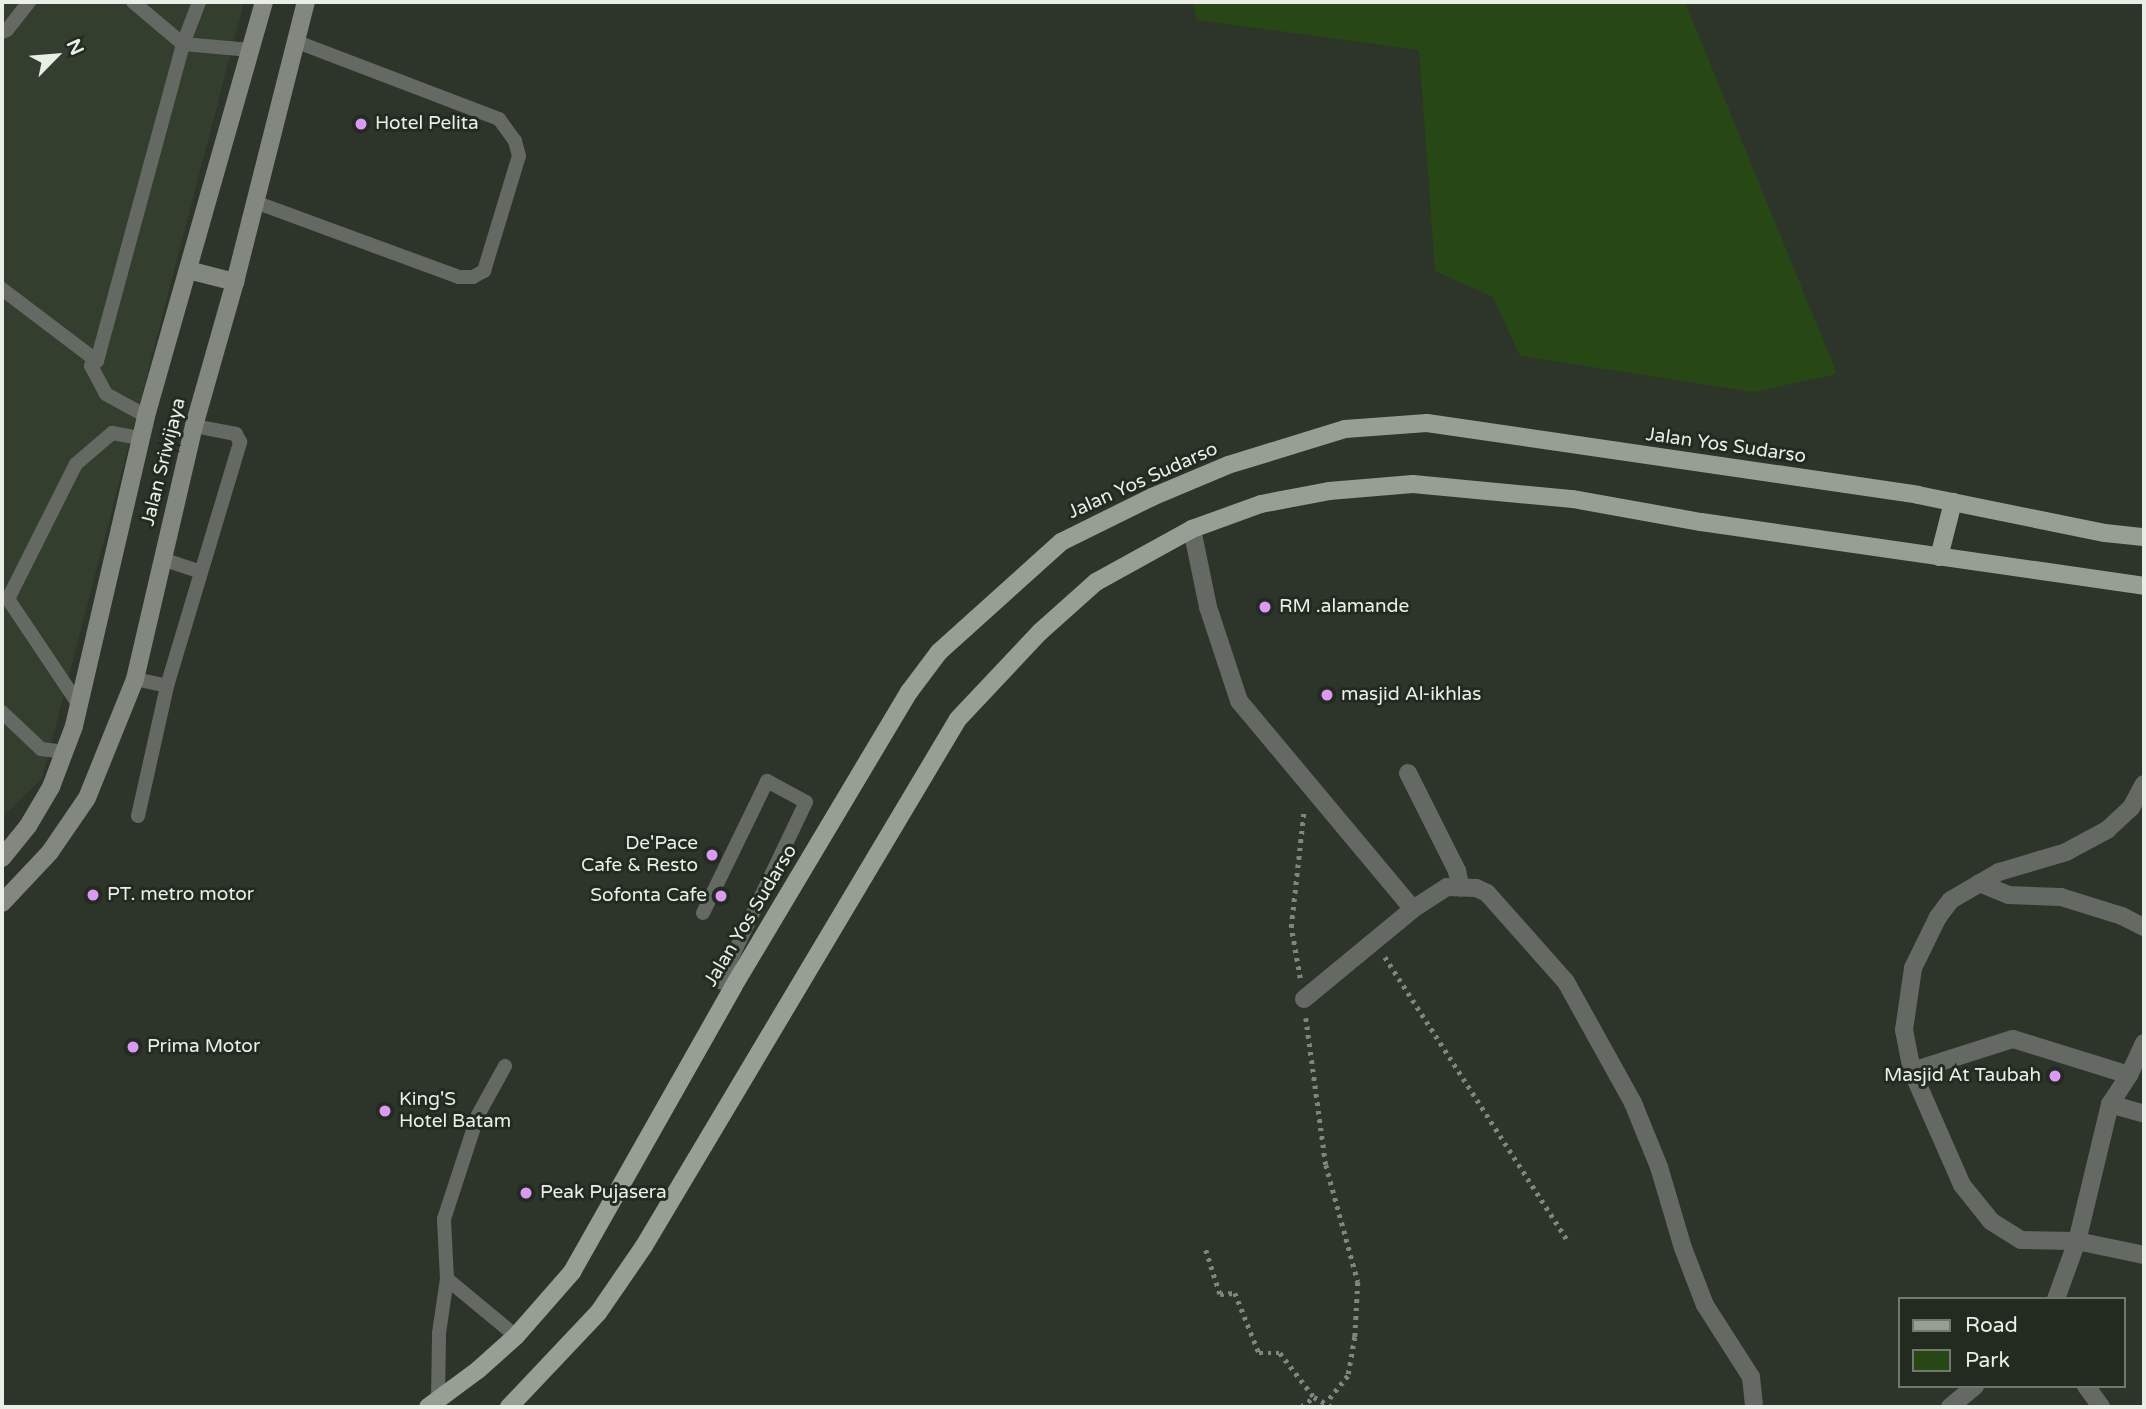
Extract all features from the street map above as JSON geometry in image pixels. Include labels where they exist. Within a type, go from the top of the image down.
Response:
[{"type":"main road","name":"Jalan Sriwijaya","points":[[2,856],[28,826],[51,788],[79,705],[146,416],[264,2]]},
{"type":"main road","name":"Jalan Sriwijaya","points":[[2,903],[50,852],[87,798],[135,679],[194,426],[235,282],[306,2]]},
{"type":"main road","points":[[188,270],[235,282]]},
{"type":"main road","name":"Jalan Yos Sudarso","points":[[433,1404],[516,1336],[572,1272],[733,987],[908,692],[939,652],[1061,542],[1152,496],[1228,465],[1345,429],[1427,423],[1953,502],[2105,533],[2144,537]]},
{"type":"main road","points":[[509,1407],[598,1313],[644,1245],[958,719],[1040,632],[1096,582],[1192,529],[1261,504],[1329,491],[1413,484],[1573,499],[1701,522],[2144,586]]},
{"type":"main road","points":[[1939,557],[1953,502]]},
{"type":"street","points":[[1192,529],[1208,607],[1239,701],[1413,909]]},
{"type":"street","points":[[1408,773],[1457,871],[1461,888]]},
{"type":"street","points":[[2144,783],[2131,808],[2107,830],[2066,852],[1999,872],[1951,900],[1938,917],[1913,968],[1904,1030],[1912,1071],[1962,1185],[1991,1221],[2021,1240],[2077,1241],[2144,1255]]},
{"type":"street","points":[[1979,883],[2008,895],[2061,897],[2122,916],[2144,927]]},
{"type":"street","points":[[1304,999],[1413,909],[1447,887],[1476,888],[1487,893],[1566,982],[1633,1103],[1659,1167],[1700,1294],[1751,1377],[1754,1407]]},
{"type":"street","points":[[1912,1071],[2013,1039],[2129,1075]]},
{"type":"street","points":[[2057,1297],[2077,1241],[2110,1104],[2129,1075],[2144,1043]]},
{"type":"street","points":[[2110,1104],[2144,1114]]},
{"type":"street","points":[[1950,1407],[1973,1388]]},
{"type":"street","points":[[2088,1388],[2101,1407]]},
{"type":"lane","points":[[2,32],[7,30],[29,2]]},
{"type":"lane","points":[[133,2],[183,44],[251,50]]},
{"type":"lane","points":[[146,416],[106,394],[91,366],[97,361],[183,44],[199,2]]},
{"type":"lane","points":[[255,202],[458,277],[473,276],[484,271],[519,156],[515,141],[499,119],[295,41]]},
{"type":"lane","points":[[2,289],[97,361]]},
{"type":"lane","points":[[138,816],[167,686],[240,442],[236,434],[194,426]]},
{"type":"lane","points":[[79,705],[8,599],[76,464],[112,433],[141,438]]},
{"type":"lane","points":[[162,559],[201,572]]},
{"type":"lane","points":[[135,679],[167,686]]},
{"type":"lane","points":[[2,712],[41,749],[64,752]]},
{"type":"lane","points":[[703,913],[767,781],[806,802],[720,982],[733,987]]},
{"type":"lane","points":[[433,1404],[447,1279],[444,1219],[478,1115],[505,1066]]},
{"type":"lane","points":[[447,1279],[516,1336]]},
{"type":"path","points":[[1309,785],[1303,813],[1291,928],[1304,999],[1326,1165],[1358,1282],[1355,1337],[1348,1376],[1327,1402]]},
{"type":"path","points":[[1374,942],[1567,1239]]},
{"type":"path","points":[[1206,1250],[1220,1294],[1235,1293],[1259,1353],[1280,1353],[1314,1397],[1332,1407]]},
{"type":"path","points":[[1301,1407],[1314,1397]]},
{"type":"shaded area","points":[[2,2],[244,2],[42,779],[2,817]]},
{"type":"green space","points":[[1192,2],[1685,2],[1837,374],[1753,392],[1520,356],[1493,297],[1435,271],[1419,50],[1197,20]]},
{"type":"place","name":"Hotel Pelita","points":[[361,124]]},
{"type":"place","name":"RM .alamande","points":[[1265,607]]},
{"type":"place","name":"masjid Al-ikhlas","points":[[1327,695]]},
{"type":"place","name":"De'Pace Cafe & Resto","points":[[712,855]]},
{"type":"place","name":"PT. metro motor","points":[[93,895]]},
{"type":"place","name":"Sofonta Cafe","points":[[721,896]]},
{"type":"place","name":"Prima Motor","points":[[133,1047]]},
{"type":"place","name":"Masjid At Taubah","points":[[2055,1076]]},
{"type":"place","name":"King'S Hotel Batam","points":[[385,1111]]},
{"type":"place","name":"Peak Pujasera","points":[[526,1193]]}]
